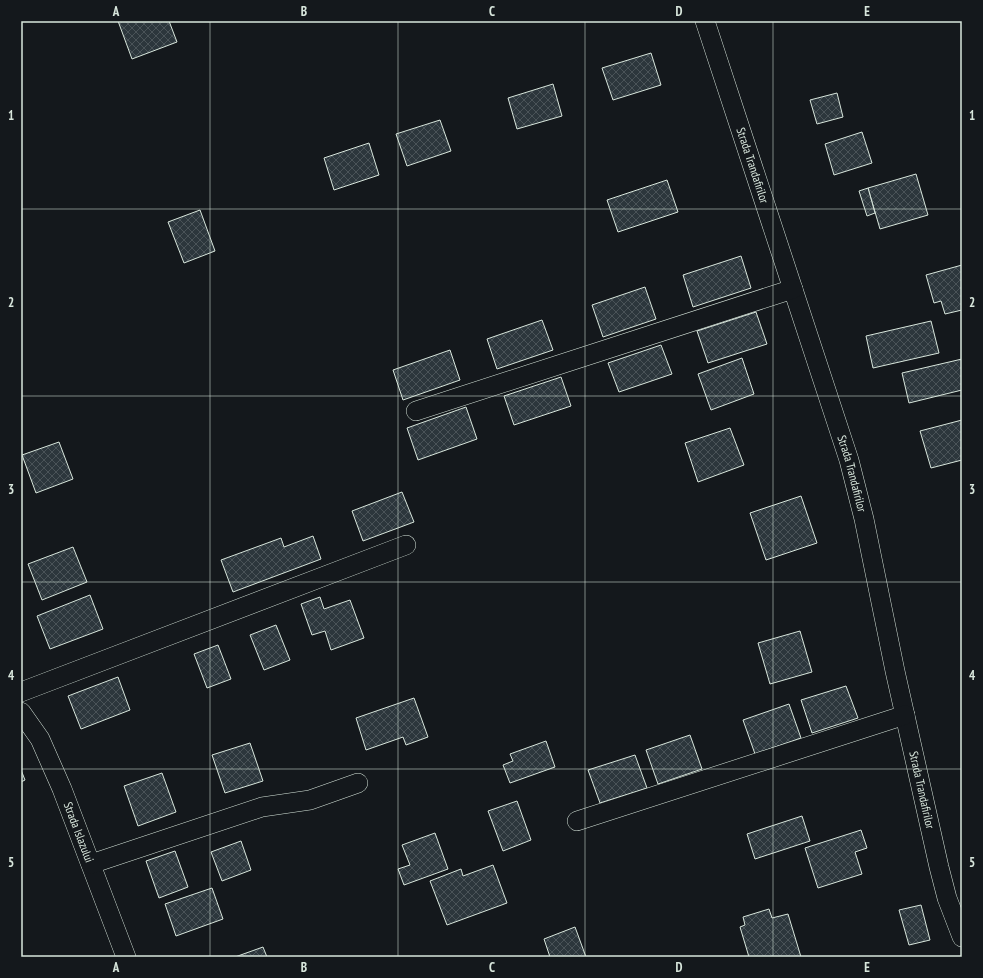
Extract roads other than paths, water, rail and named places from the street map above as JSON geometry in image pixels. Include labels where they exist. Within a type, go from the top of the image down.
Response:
[{"type":"street","name":"Strada Trandafirilor","points":[[705,21],[849,460],[860,504],[939,867],[947,898],[962,937]]},
{"type":"street","points":[[416,411],[793,289]]},
{"type":"street","points":[[21,692],[406,545]]},
{"type":"street","name":"Strada Islazului","points":[[21,712],[40,739],[62,789],[126,957]]},
{"type":"street","points":[[577,821],[905,715]]},
{"type":"street","points":[[91,864],[262,807],[310,800],[358,783]]}]
